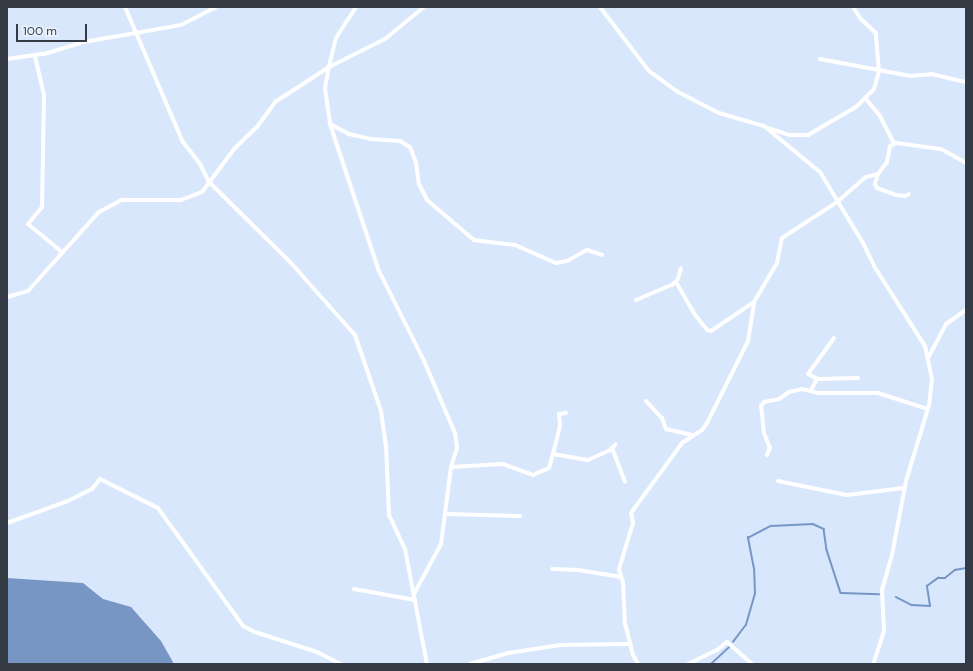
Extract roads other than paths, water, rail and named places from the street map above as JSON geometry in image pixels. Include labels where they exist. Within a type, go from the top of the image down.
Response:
[{"type":"street","points":[[125,7],[134,32],[183,142],[200,164],[209,182],[291,262],[354,335],[381,411],[386,445],[390,515],[405,549],[426,664]]},
{"type":"street","points":[[7,60],[22,56],[35,56],[84,42],[134,32],[181,25],[216,7]]},
{"type":"street","points":[[356,7],[336,38],[329,67],[325,88],[330,124],[379,271],[424,361],[455,433],[457,448],[452,468],[447,514],[441,544],[414,594]]},
{"type":"street","points":[[7,297],[28,291],[99,212],[122,200],[181,200],[202,192],[234,149],[257,127],[275,102],[329,67],[386,39],[424,7]]},
{"type":"street","points":[[600,7],[649,71],[678,92],[719,113],[790,135],[808,134],[856,107],[874,89],[879,72],[876,33],[860,18],[853,7]]},
{"type":"street","points":[[35,56],[44,94],[42,207],[28,224],[62,252]]},
{"type":"street","points":[[820,59],[879,72],[910,76],[931,74],[966,82]]},
{"type":"street","points":[[865,98],[880,116],[894,144]]},
{"type":"street","points":[[330,124],[349,134],[371,139],[400,141],[410,147],[416,163],[419,184],[427,200],[474,240],[515,245],[556,263],[566,261],[587,250],[602,255]]},
{"type":"street","points":[[764,126],[820,172],[863,243],[874,266],[925,346],[932,378],[928,409],[904,488],[892,555],[882,589],[884,631],[873,664]]},
{"type":"street","points":[[909,194],[905,196],[896,195],[877,188],[875,184],[878,174],[887,162],[890,146],[894,144],[923,145],[941,150],[966,163]]},
{"type":"street","points":[[638,664],[629,644],[625,624],[623,583],[619,569],[633,523],[631,513],[682,443],[692,435],[702,430],[707,423],[748,341],[754,302],[777,263],[782,238],[837,202],[866,177],[878,174]]},
{"type":"street","points":[[636,300],[660,291],[676,282],[681,268]]},
{"type":"street","points":[[676,282],[693,312],[707,330],[711,331],[754,302]]},
{"type":"street","points":[[928,360],[932,348],[946,324],[966,310]]},
{"type":"street","points":[[834,338],[808,374],[817,378],[858,378]]},
{"type":"street","points":[[811,390],[817,378]]},
{"type":"street","points":[[767,455],[770,448],[764,433],[761,406],[764,402],[779,399],[783,394],[811,390],[818,393],[878,393],[928,409]]},
{"type":"street","points":[[646,401],[662,418],[666,429],[692,435]]},
{"type":"street","points":[[452,468],[503,464],[533,475],[549,468],[560,425],[559,414],[566,413]]},
{"type":"street","points":[[553,454],[588,460],[612,448],[616,444]]},
{"type":"street","points":[[612,448],[625,482]]},
{"type":"street","points":[[7,523],[68,501],[92,489],[100,479],[158,508],[243,626],[317,652],[340,664]]},
{"type":"street","points":[[778,481],[847,495],[904,488]]},
{"type":"street","points":[[447,514],[520,516]]},
{"type":"street","points":[[552,569],[578,570],[621,577]]},
{"type":"street","points":[[354,589],[414,600]]},
{"type":"street","points":[[688,664],[717,650],[727,642],[752,664]]},
{"type":"street","points":[[470,664],[508,654],[560,645],[629,644]]},
{"type":"water","points":[[7,578],[83,583],[103,599],[131,607],[161,641],[174,664],[7,664]]},
{"type":"waterway","points":[[733,642],[746,625],[755,594],[754,569],[748,538],[771,526],[813,524],[824,529],[827,550],[841,593],[879,594]]},
{"type":"waterway","points":[[896,597],[912,605],[930,606],[927,586],[938,578],[945,578],[955,570],[966,568]]},
{"type":"waterway","points":[[711,664],[730,646]]}]
